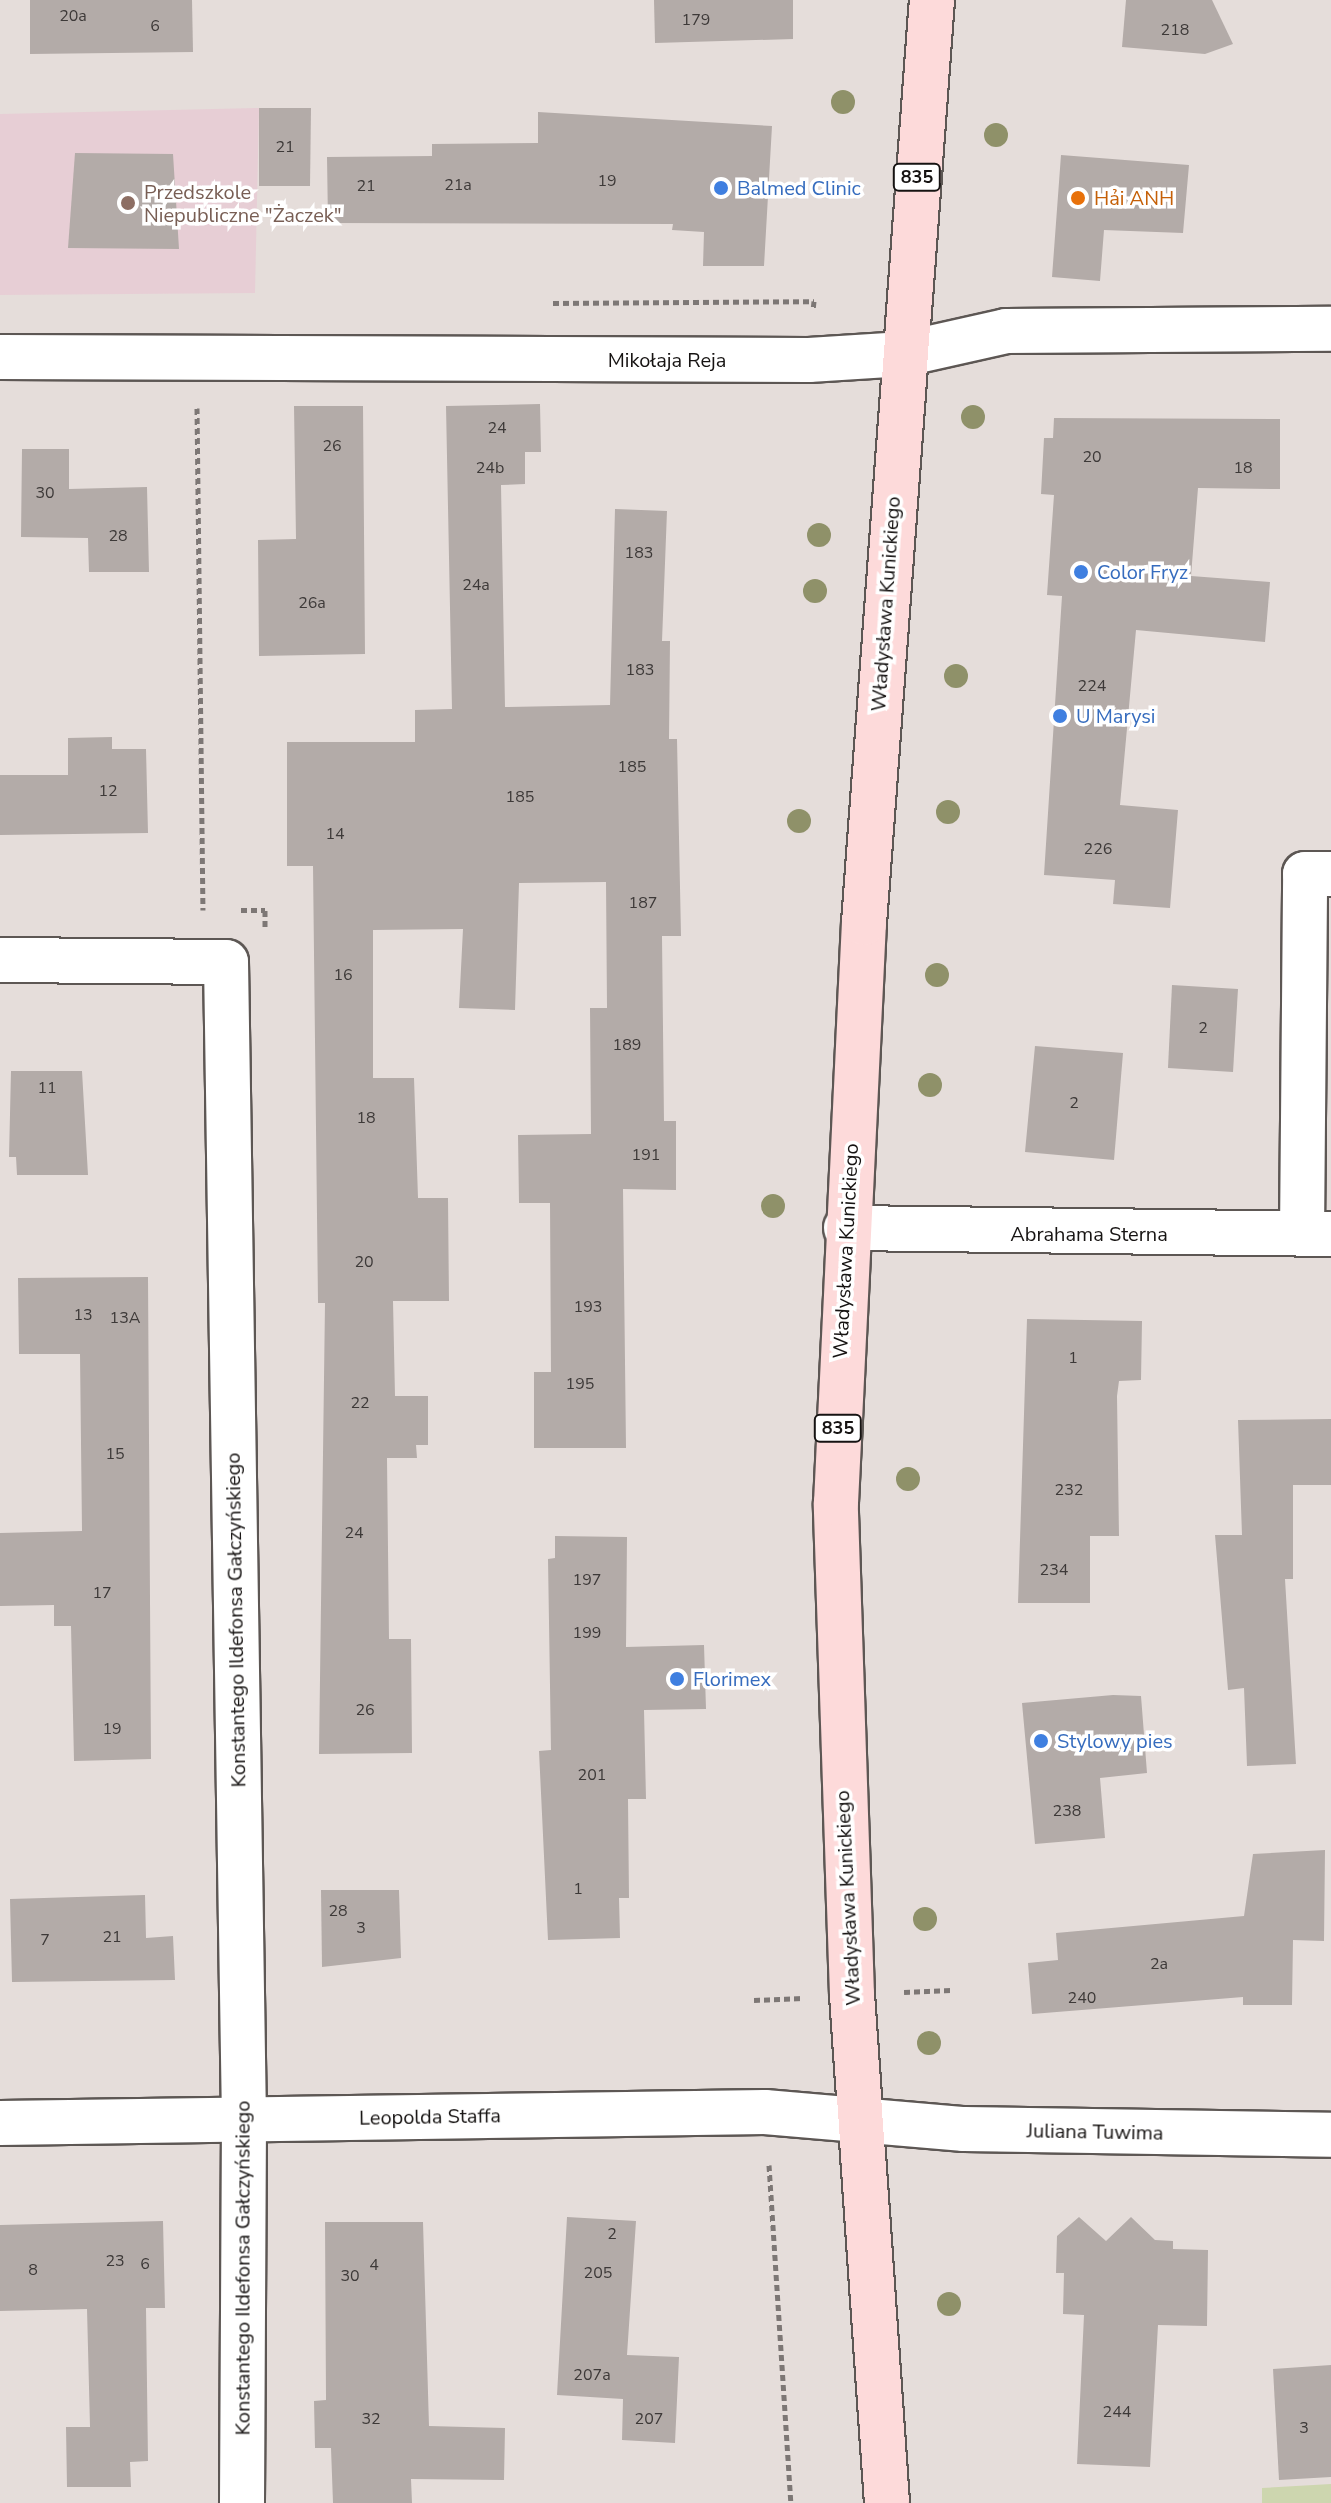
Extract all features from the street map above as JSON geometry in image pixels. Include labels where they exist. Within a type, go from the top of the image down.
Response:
[{"type":"main road","name":"Władysława Kunickiego","points":[[887,2503],[860,2118],[837,1650],[846,1228],[904,354],[932,0]]},
{"type":"street","name":"Mikołaja Reja","points":[[0,357],[197,359],[904,354],[1006,331],[1331,329]]},
{"type":"street","points":[[1316,1234],[1318,874]]},
{"type":"street","name":"Konstantego Ildefonsa Gałczyńskiego","points":[[0,960],[226,962],[244,2120],[242,2503]]},
{"type":"street","name":"Abrahama Sterna","points":[[846,1228],[1316,1234]]},
{"type":"street","name":"Leopolda Staffa","points":[[0,2123],[765,2112],[860,2118]]},
{"type":"street","name":"Juliana Tuwima","points":[[860,2118],[964,2129],[1331,2135]]},
{"type":"path","points":[[197,359],[203,911]]},
{"type":"path","points":[[769,2167],[791,2503]]},
{"type":"shaded area","name":"Przedszkole Niepubliczne \"Żaczek\"","points":[[259,108],[255,293],[0,295],[0,114]]},
{"type":"green space","points":[[1331,2484],[1331,2503],[1262,2503],[1262,2488]]},
{"type":"building","points":[[30,0],[192,0],[193,52],[30,54]]},
{"type":"building","points":[[654,0],[793,0],[793,39],[655,43]]},
{"type":"building","points":[[1126,0],[1212,0],[1233,44],[1205,54],[1122,47]]},
{"type":"building","points":[[259,108],[311,108],[310,186],[259,186]]},
{"type":"building","points":[[538,112],[772,126],[764,266],[703,266],[704,232],[672,230],[673,224],[328,223],[327,157],[432,156],[432,144],[538,143]]},
{"type":"building","points":[[75,153],[173,154],[179,249],[68,248]]},
{"type":"building","points":[[1061,155],[1189,165],[1183,233],[1104,230],[1100,281],[1052,277]]},
{"type":"building","points":[[540,404],[541,452],[525,452],[525,484],[501,485],[505,707],[610,705],[615,509],[667,511],[662,641],[670,641],[669,739],[677,739],[681,936],[662,936],[664,1121],[676,1121],[676,1190],[623,1189],[626,1448],[534,1448],[534,1372],[551,1372],[550,1203],[519,1203],[518,1135],[591,1134],[590,1008],[607,1008],[606,882],[519,883],[515,1010],[459,1008],[463,929],[373,930],[373,1078],[414,1078],[418,1198],[448,1198],[449,1301],[393,1301],[395,1396],[428,1396],[428,1445],[416,1445],[417,1458],[387,1458],[389,1639],[411,1639],[412,1753],[319,1754],[325,1303],[318,1303],[313,866],[287,866],[287,742],[415,742],[415,710],[452,709],[446,406]]},
{"type":"building","points":[[294,406],[363,406],[365,654],[259,656],[258,540],[296,539]]},
{"type":"building","points":[[1054,418],[1280,419],[1280,489],[1198,488],[1191,576],[1270,582],[1265,642],[1136,630],[1120,805],[1178,810],[1170,908],[1113,904],[1115,880],[1044,875],[1062,596],[1047,595],[1054,495],[1041,494],[1044,438],[1053,438]]},
{"type":"building","points":[[22,449],[69,449],[69,489],[147,487],[149,572],[89,572],[88,538],[21,537]]},
{"type":"building","points":[[112,737],[112,749],[146,749],[148,833],[0,835],[0,775],[68,775],[68,738]]},
{"type":"building","points":[[1172,985],[1238,989],[1233,1072],[1168,1068]]},
{"type":"building","points":[[1035,1046],[1123,1053],[1114,1160],[1025,1152]]},
{"type":"building","points":[[11,1071],[82,1071],[88,1175],[17,1175],[16,1157],[9,1157]]},
{"type":"building","points":[[148,1277],[151,1759],[74,1761],[71,1626],[54,1626],[54,1605],[0,1606],[0,1533],[82,1531],[80,1354],[19,1354],[18,1278]]},
{"type":"building","points":[[1027,1319],[1142,1321],[1141,1380],[1119,1381],[1117,1396],[1119,1536],[1090,1536],[1090,1603],[1018,1603]]},
{"type":"building","points":[[1331,1419],[1331,1485],[1293,1485],[1293,1579],[1285,1579],[1296,1764],[1247,1766],[1244,1688],[1228,1690],[1215,1535],[1242,1535],[1238,1420]]},
{"type":"building","points":[[555,1536],[627,1537],[626,1647],[704,1645],[706,1709],[644,1710],[646,1799],[628,1799],[629,1898],[619,1898],[620,1938],[548,1940],[539,1751],[551,1750],[548,1559],[555,1558]]},
{"type":"building","points":[[1113,1695],[1141,1696],[1147,1773],[1100,1778],[1105,1838],[1035,1844],[1022,1703]]},
{"type":"building","points":[[1325,1850],[1324,1941],[1293,1940],[1292,2005],[1243,2005],[1243,1997],[1032,2014],[1028,1963],[1058,1960],[1056,1933],[1244,1916],[1253,1854]]},
{"type":"building","points":[[321,1890],[399,1890],[401,1958],[322,1967]]},
{"type":"building","points":[[145,1895],[146,1938],[173,1936],[175,1980],[12,1982],[10,1899]]},
{"type":"building","points":[[567,2217],[636,2221],[627,2355],[679,2357],[675,2443],[622,2440],[623,2399],[557,2395]]},
{"type":"building","points":[[1079,2217],[1106,2241],[1131,2217],[1155,2240],[1173,2241],[1173,2249],[1208,2250],[1207,2326],[1158,2325],[1150,2467],[1077,2464],[1084,2315],[1063,2314],[1064,2273],[1056,2273],[1057,2236]]},
{"type":"building","points":[[163,2221],[165,2308],[146,2308],[148,2461],[130,2462],[131,2487],[67,2487],[66,2427],[90,2427],[87,2309],[0,2311],[0,2225]]},
{"type":"building","points":[[325,2222],[423,2222],[429,2426],[505,2428],[504,2480],[411,2479],[412,2503],[333,2503],[331,2448],[315,2448],[314,2401],[326,2400]]},
{"type":"building","points":[[1331,2365],[1331,2477],[1279,2480],[1273,2369]]},
{"type":"place","name":"Balmed Clinic","points":[[721,188]]},
{"type":"place","name":"Hải ANH","points":[[1078,198]]},
{"type":"place","name":"Przedszkole Niepubliczne \"Żaczek\"","points":[[128,203]]},
{"type":"place","name":"Color Fryz","points":[[1081,572]]},
{"type":"place","name":"U Marysi","points":[[1060,716]]},
{"type":"place","name":"Florimex","points":[[677,1679]]},
{"type":"place","name":"Stylowy pies","points":[[1041,1741]]}]
